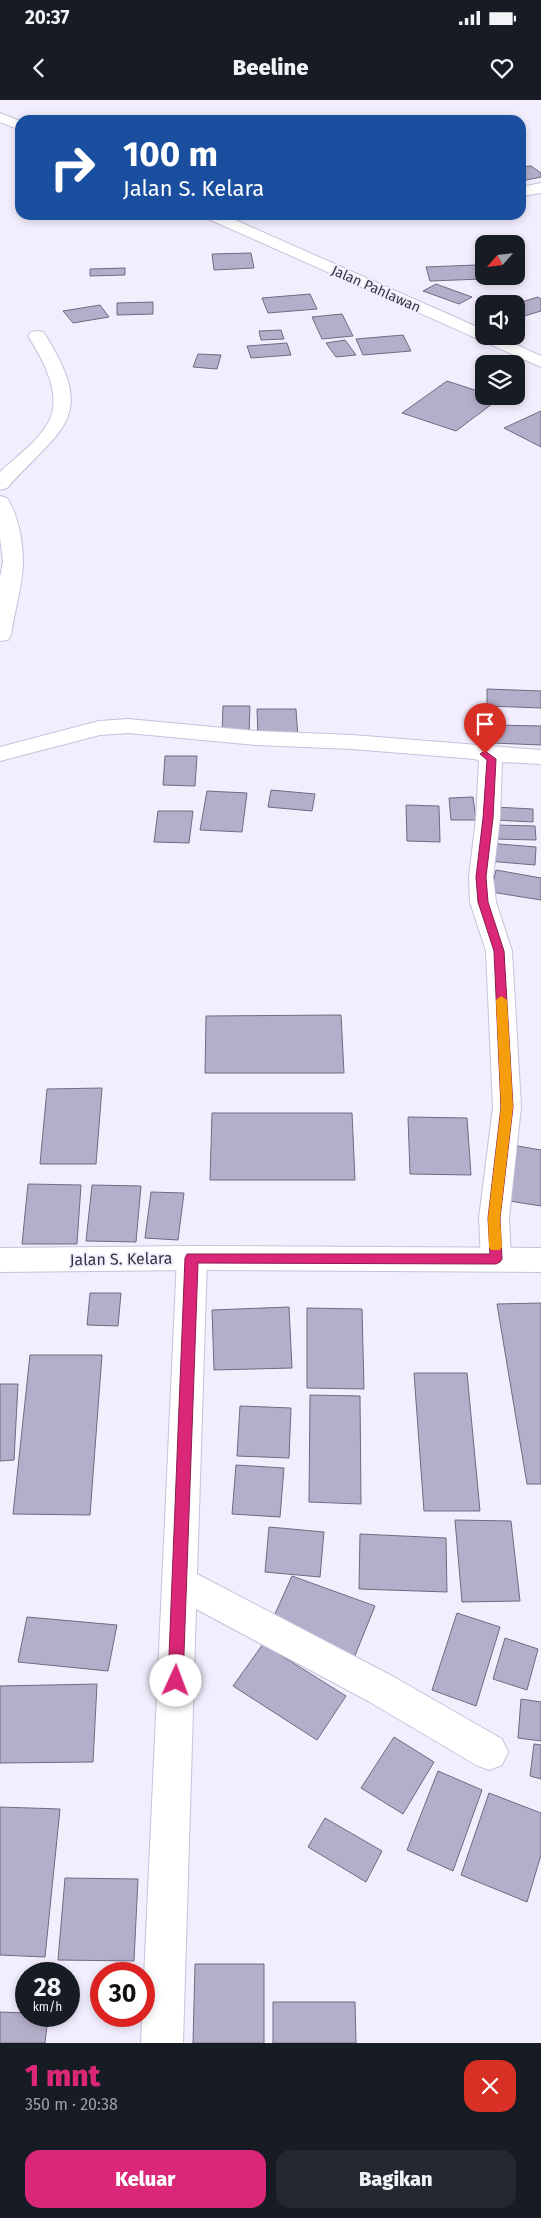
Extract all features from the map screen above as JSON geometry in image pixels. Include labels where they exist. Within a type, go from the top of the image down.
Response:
[{"type":"main road","points":[[0,117],[15,124]]},
{"type":"main road","points":[[526,191],[541,188]]},
{"type":"main road","name":"Jalan Pahlawan","points":[[222,220],[541,362]]},
{"type":"main road","points":[[0,484],[59,420],[61,405],[58,380],[49,355],[37,336]]},
{"type":"main road","points":[[0,502],[9,530],[13,562],[0,636]]},
{"type":"main road","points":[[0,754],[99,728],[128,726],[257,738],[352,742],[541,757]]},
{"type":"main road","points":[[485,754],[491,759],[488,818],[481,877],[483,902],[499,951],[507,1107],[494,1218],[496,1259]]},
{"type":"main road","points":[[162,2043],[192,1258]]},
{"type":"main road","name":"Jalan S. Kelara","points":[[0,1260],[192,1258],[541,1260]]},
{"type":"main road","points":[[180,1583],[381,1689],[489,1752]]},
{"type":"building","points":[[526,166],[531,166],[541,173],[541,177],[526,180]]},
{"type":"building","points":[[251,253],[254,268],[214,270],[212,254]]},
{"type":"building","points":[[475,265],[475,279],[430,281],[426,267]]},
{"type":"building","points":[[125,268],[125,275],[90,276],[90,269]]},
{"type":"building","points":[[436,284],[472,297],[459,304],[423,291]]},
{"type":"building","points":[[310,294],[317,309],[268,313],[262,298]]},
{"type":"building","points":[[538,297],[541,299],[541,311],[525,316],[525,301]]},
{"type":"building","points":[[153,302],[153,314],[117,315],[117,303]]},
{"type":"building","points":[[100,305],[109,317],[73,323],[63,311]]},
{"type":"building","points":[[342,314],[353,336],[322,339],[312,317]]},
{"type":"building","points":[[281,330],[284,339],[261,340],[259,331]]},
{"type":"building","points":[[403,335],[411,351],[363,355],[356,339]]},
{"type":"building","points":[[345,340],[356,355],[336,357],[326,343]]},
{"type":"building","points":[[287,343],[291,355],[251,358],[247,346]]},
{"type":"building","points":[[198,354],[221,355],[217,369],[193,367]]},
{"type":"building","points":[[447,381],[475,390],[475,405],[491,405],[456,431],[402,413]]},
{"type":"building","points":[[541,411],[541,447],[504,428]]},
{"type":"building","points":[[487,689],[541,691],[541,708],[487,706]]},
{"type":"building","points":[[223,706],[250,706],[249,734],[222,734]]},
{"type":"building","points":[[257,709],[296,709],[298,738],[258,738]]},
{"type":"building","points":[[493,725],[541,726],[541,745],[493,743]]},
{"type":"building","points":[[165,756],[197,756],[195,786],[163,785]]},
{"type":"building","points":[[271,790],[315,794],[312,811],[268,807]]},
{"type":"building","points":[[207,791],[247,793],[242,832],[200,830]]},
{"type":"building","points":[[473,797],[476,820],[451,820],[449,798]]},
{"type":"building","points":[[406,805],[439,806],[440,842],[407,841]]},
{"type":"building","points":[[495,807],[533,809],[533,822],[495,820]]},
{"type":"building","points":[[158,811],[193,811],[189,843],[154,842]]},
{"type":"building","points":[[494,825],[535,826],[536,840],[494,839]]},
{"type":"building","points":[[487,843],[536,847],[535,865],[487,861]]},
{"type":"building","points":[[496,870],[541,878],[541,900],[491,892]]},
{"type":"building","points":[[341,1015],[344,1073],[205,1073],[206,1016]]},
{"type":"building","points":[[102,1088],[96,1164],[40,1164],[47,1089]]},
{"type":"building","points":[[212,1113],[352,1113],[355,1180],[210,1180]]},
{"type":"building","points":[[408,1117],[467,1118],[471,1175],[410,1174]]},
{"type":"building","points":[[506,1144],[541,1150],[541,1206],[497,1199]]},
{"type":"building","points":[[28,1184],[81,1185],[77,1244],[22,1244]]},
{"type":"building","points":[[92,1185],[141,1186],[136,1242],[86,1241]]},
{"type":"building","points":[[151,1192],[184,1193],[178,1240],[145,1238]]},
{"type":"building","points":[[90,1293],[121,1293],[118,1326],[87,1325]]},
{"type":"building","points":[[541,1303],[541,1484],[527,1484],[497,1304]]},
{"type":"building","points":[[289,1307],[292,1368],[214,1370],[212,1310]]},
{"type":"building","points":[[307,1308],[362,1309],[364,1389],[307,1388]]},
{"type":"building","points":[[30,1355],[102,1355],[90,1515],[13,1514]]},
{"type":"building","points":[[414,1373],[467,1373],[480,1511],[424,1511]]},
{"type":"building","points":[[0,1384],[18,1384],[14,1460],[0,1461]]},
{"type":"building","points":[[310,1395],[360,1396],[361,1504],[309,1502]]},
{"type":"building","points":[[240,1406],[291,1408],[289,1458],[237,1456]]},
{"type":"building","points":[[236,1465],[284,1468],[280,1517],[232,1514]]},
{"type":"building","points":[[455,1520],[511,1521],[520,1601],[462,1602]]},
{"type":"building","points":[[269,1527],[324,1532],[320,1577],[265,1572]]},
{"type":"building","points":[[360,1534],[446,1538],[447,1592],[359,1589]]},
{"type":"building","points":[[292,1576],[375,1606],[354,1658],[270,1625]]},
{"type":"building","points":[[457,1613],[500,1627],[476,1706],[432,1690]]},
{"type":"building","points":[[27,1617],[117,1625],[108,1671],[18,1662]]},
{"type":"building","points":[[505,1638],[538,1649],[527,1690],[493,1679]]},
{"type":"building","points":[[263,1644],[346,1696],[317,1740],[233,1686]]},
{"type":"building","points":[[97,1684],[93,1762],[0,1763],[0,1686]]},
{"type":"building","points":[[521,1699],[541,1702],[541,1741],[518,1738]]},
{"type":"building","points":[[394,1737],[434,1762],[403,1814],[361,1788]]},
{"type":"building","points":[[534,1744],[541,1745],[541,1779],[530,1776]]},
{"type":"building","points":[[438,1771],[482,1790],[453,1871],[407,1850]]},
{"type":"building","points":[[489,1793],[541,1813],[541,1855],[527,1902],[461,1875]]},
{"type":"building","points":[[0,1807],[60,1809],[45,1957],[0,1955]]},
{"type":"building","points":[[325,1818],[382,1851],[366,1882],[308,1847]]},
{"type":"building","points":[[65,1878],[138,1879],[134,1961],[58,1960]]},
{"type":"building","points":[[195,1964],[264,1964],[264,2043],[193,2043]]},
{"type":"building","points":[[273,2002],[355,2002],[356,2043],[273,2043]]},
{"type":"building","points":[[0,2012],[15,2013],[15,2027],[47,2027],[45,2043],[0,2043]]},
{"type":"slow traffic","points":[[495,1247],[494,1218],[507,1107],[501,1000]]},
{"type":"route","points":[[176,1681],[192,1258],[496,1259],[494,1218],[507,1107],[499,951],[483,902],[481,877],[488,818],[491,759],[485,754]]}]
